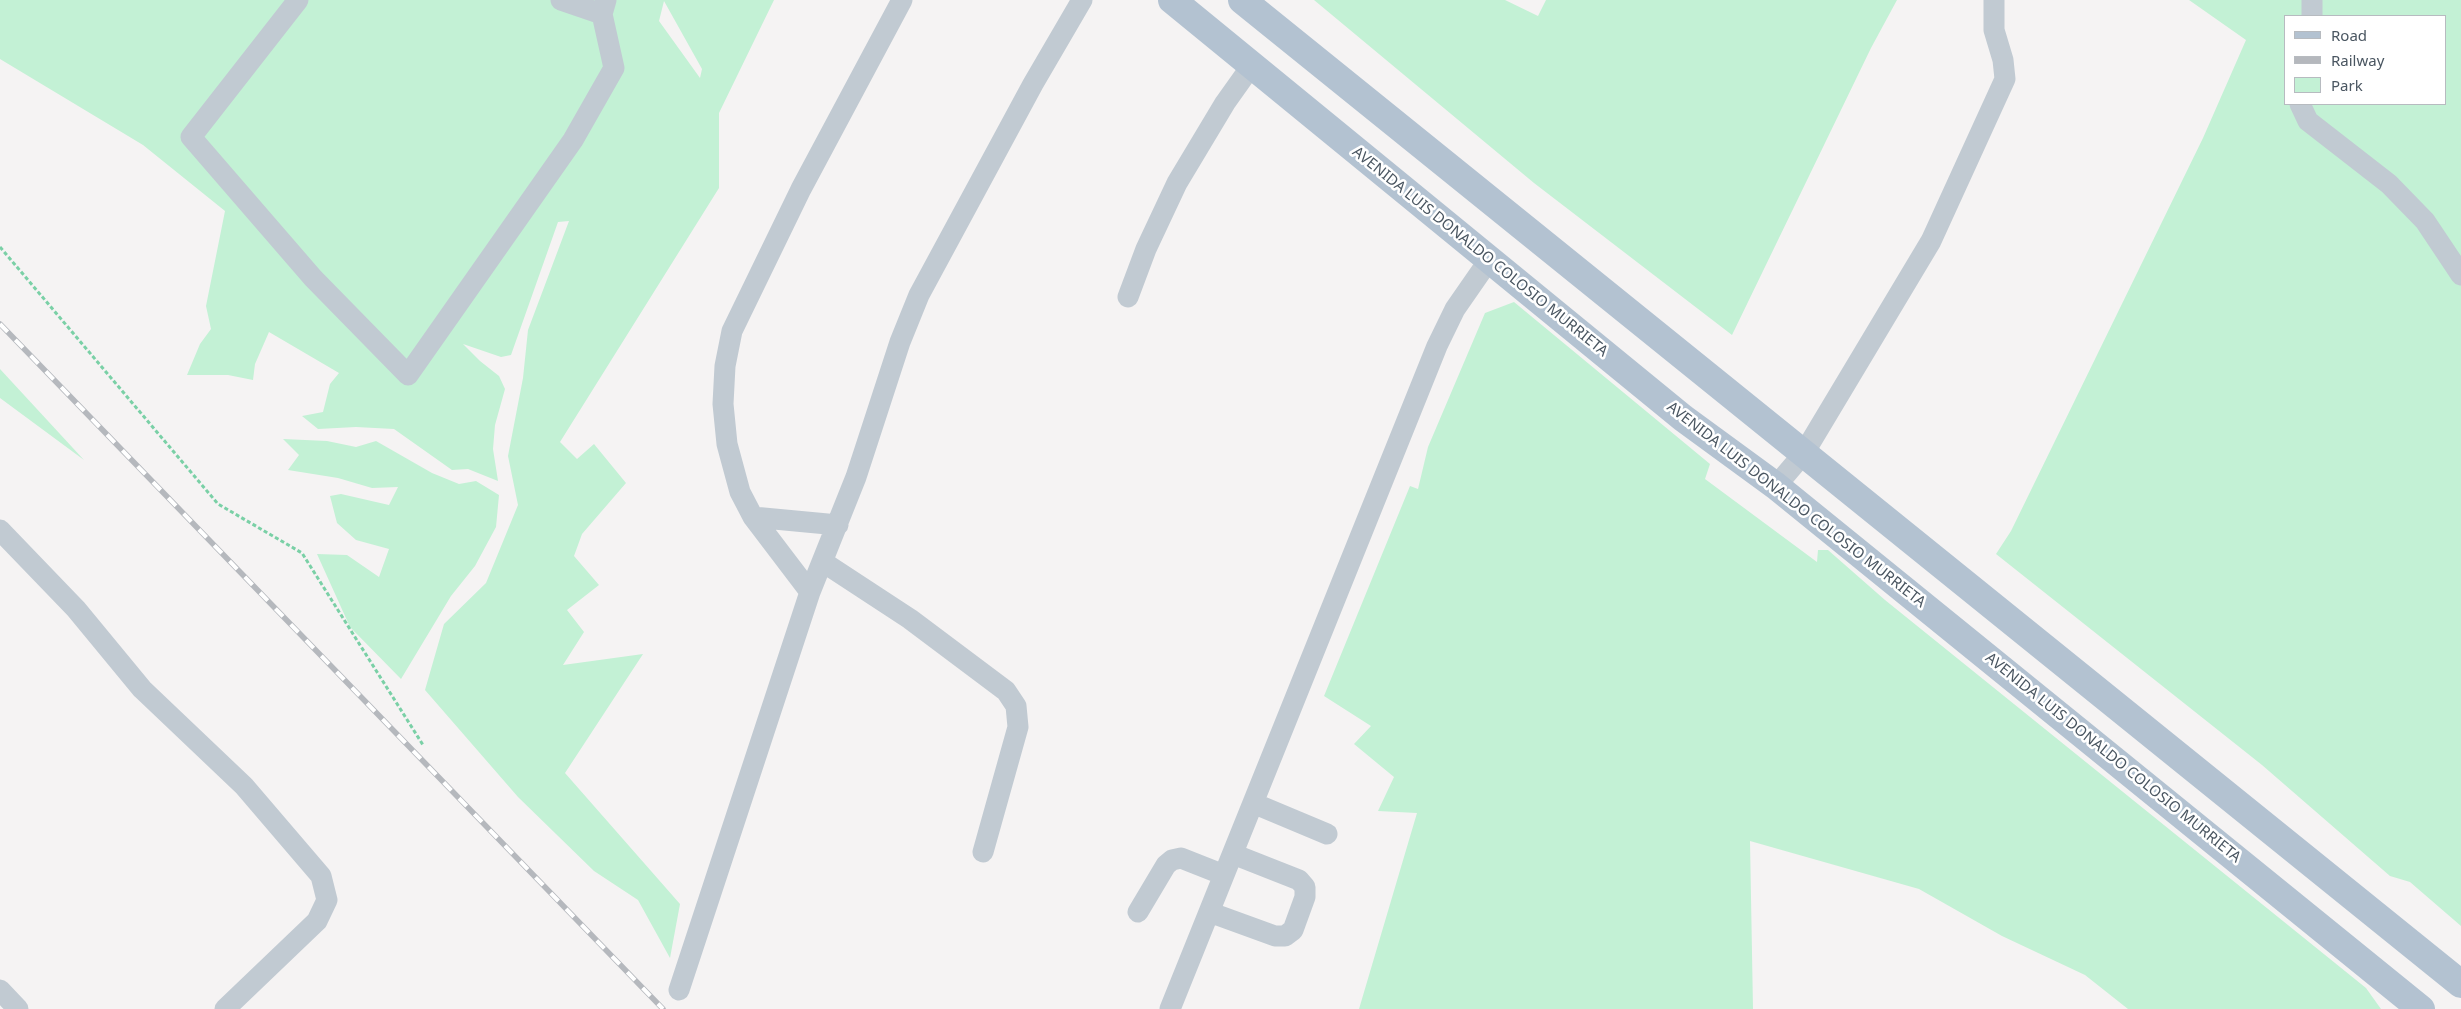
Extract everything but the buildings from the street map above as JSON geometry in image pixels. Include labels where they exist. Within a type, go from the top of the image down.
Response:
[{"type":"main road","name":"AVENIDA LUIS DONALDO COLOSIO MURRIETA","points":[[1172,0],[1683,418],[1776,486],[2332,934],[2421,1009]]},
{"type":"main road","points":[[1242,0],[2461,984]]},
{"type":"lane","points":[[298,0],[191,138],[313,278],[408,375],[573,140],[614,68],[604,7],[561,0]]},
{"type":"lane","points":[[810,592],[753,517],[740,492],[727,444],[723,404],[725,366],[732,331],[801,189],[902,0]]},
{"type":"lane","points":[[679,990],[810,592],[856,477],[900,342],[919,295],[1033,84],[1082,0]]},
{"type":"lane","points":[[1776,486],[1804,453],[1931,242],[2005,79],[2003,60],[1994,30],[1994,0]]},
{"type":"lane","points":[[2312,0],[2312,15]]},
{"type":"lane","points":[[1128,297],[1146,249],[1177,183],[1225,103],[1252,65]]},
{"type":"lane","points":[[2300,105],[2308,121],[2389,184],[2425,221],[2461,275]]},
{"type":"lane","points":[[1170,1009],[1437,346],[1454,309],[1489,260]]},
{"type":"lane","points":[[753,517],[838,525]]},
{"type":"lane","points":[[0,530],[76,609],[142,689],[244,786],[321,876],[326,900],[317,921],[224,1009]]},
{"type":"lane","points":[[823,562],[910,618],[1006,691],[1016,706],[1018,727],[983,852]]},
{"type":"lane","points":[[1254,803],[1327,834]]},
{"type":"lane","points":[[1209,912],[1275,936],[1285,936],[1293,930],[1305,897],[1305,887],[1299,880],[1232,854]]},
{"type":"lane","points":[[1138,912],[1166,865],[1172,860],[1181,858],[1224,875]]},
{"type":"lane","points":[[0,990],[18,1009]]},
{"type":"path","points":[[0,247],[218,504],[302,553],[423,744]]},
{"type":"green space","points":[[0,0],[774,0],[719,113],[719,188],[560,442],[577,459],[594,444],[626,483],[582,534],[574,556],[599,585],[567,610],[584,632],[563,665],[643,654],[565,773],[680,904],[670,958],[638,900],[594,871],[518,797],[425,690],[444,624],[486,583],[518,505],[508,456],[523,378],[528,330],[569,221],[558,222],[511,355],[501,357],[463,344],[499,376],[505,389],[495,425],[493,449],[498,481],[468,469],[452,470],[394,429],[356,427],[318,429],[302,416],[323,412],[330,384],[339,373],[269,332],[255,364],[253,380],[228,375],[187,375],[200,344],[211,329],[206,306],[225,211],[143,145],[0,59]],"holes":[[[664,1],[702,69],[700,78],[659,21]]]},
{"type":"green space","points":[[1314,0],[1505,0],[1538,16],[1546,0],[1897,0],[1871,48],[1732,335],[1534,183]]},
{"type":"green space","points":[[2189,0],[2461,0],[2461,926],[2410,882],[2390,876],[2262,765],[1996,554],[2011,531],[2203,138],[2246,40]]},
{"type":"green space","points":[[1514,302],[1710,464],[1705,479],[1817,562],[1818,550],[1828,550],[1885,600],[2366,988],[2381,1009],[2128,1009],[2085,975],[2002,936],[1919,889],[1750,841],[1753,1009],[1359,1009],[1417,813],[1378,811],[1394,777],[1354,744],[1371,726],[1324,696],[1410,486],[1418,489],[1428,447],[1485,313]]},
{"type":"green space","points":[[0,369],[84,460],[0,398]]},
{"type":"green space","points":[[283,439],[327,441],[356,447],[376,441],[432,473],[459,484],[476,481],[499,495],[496,527],[475,566],[451,596],[401,679],[350,627],[317,554],[347,555],[379,577],[389,549],[356,540],[337,523],[330,496],[341,494],[389,505],[398,487],[372,488],[338,478],[288,470],[299,455]]},
{"type":"railway","points":[[0,324],[663,1009]]}]
